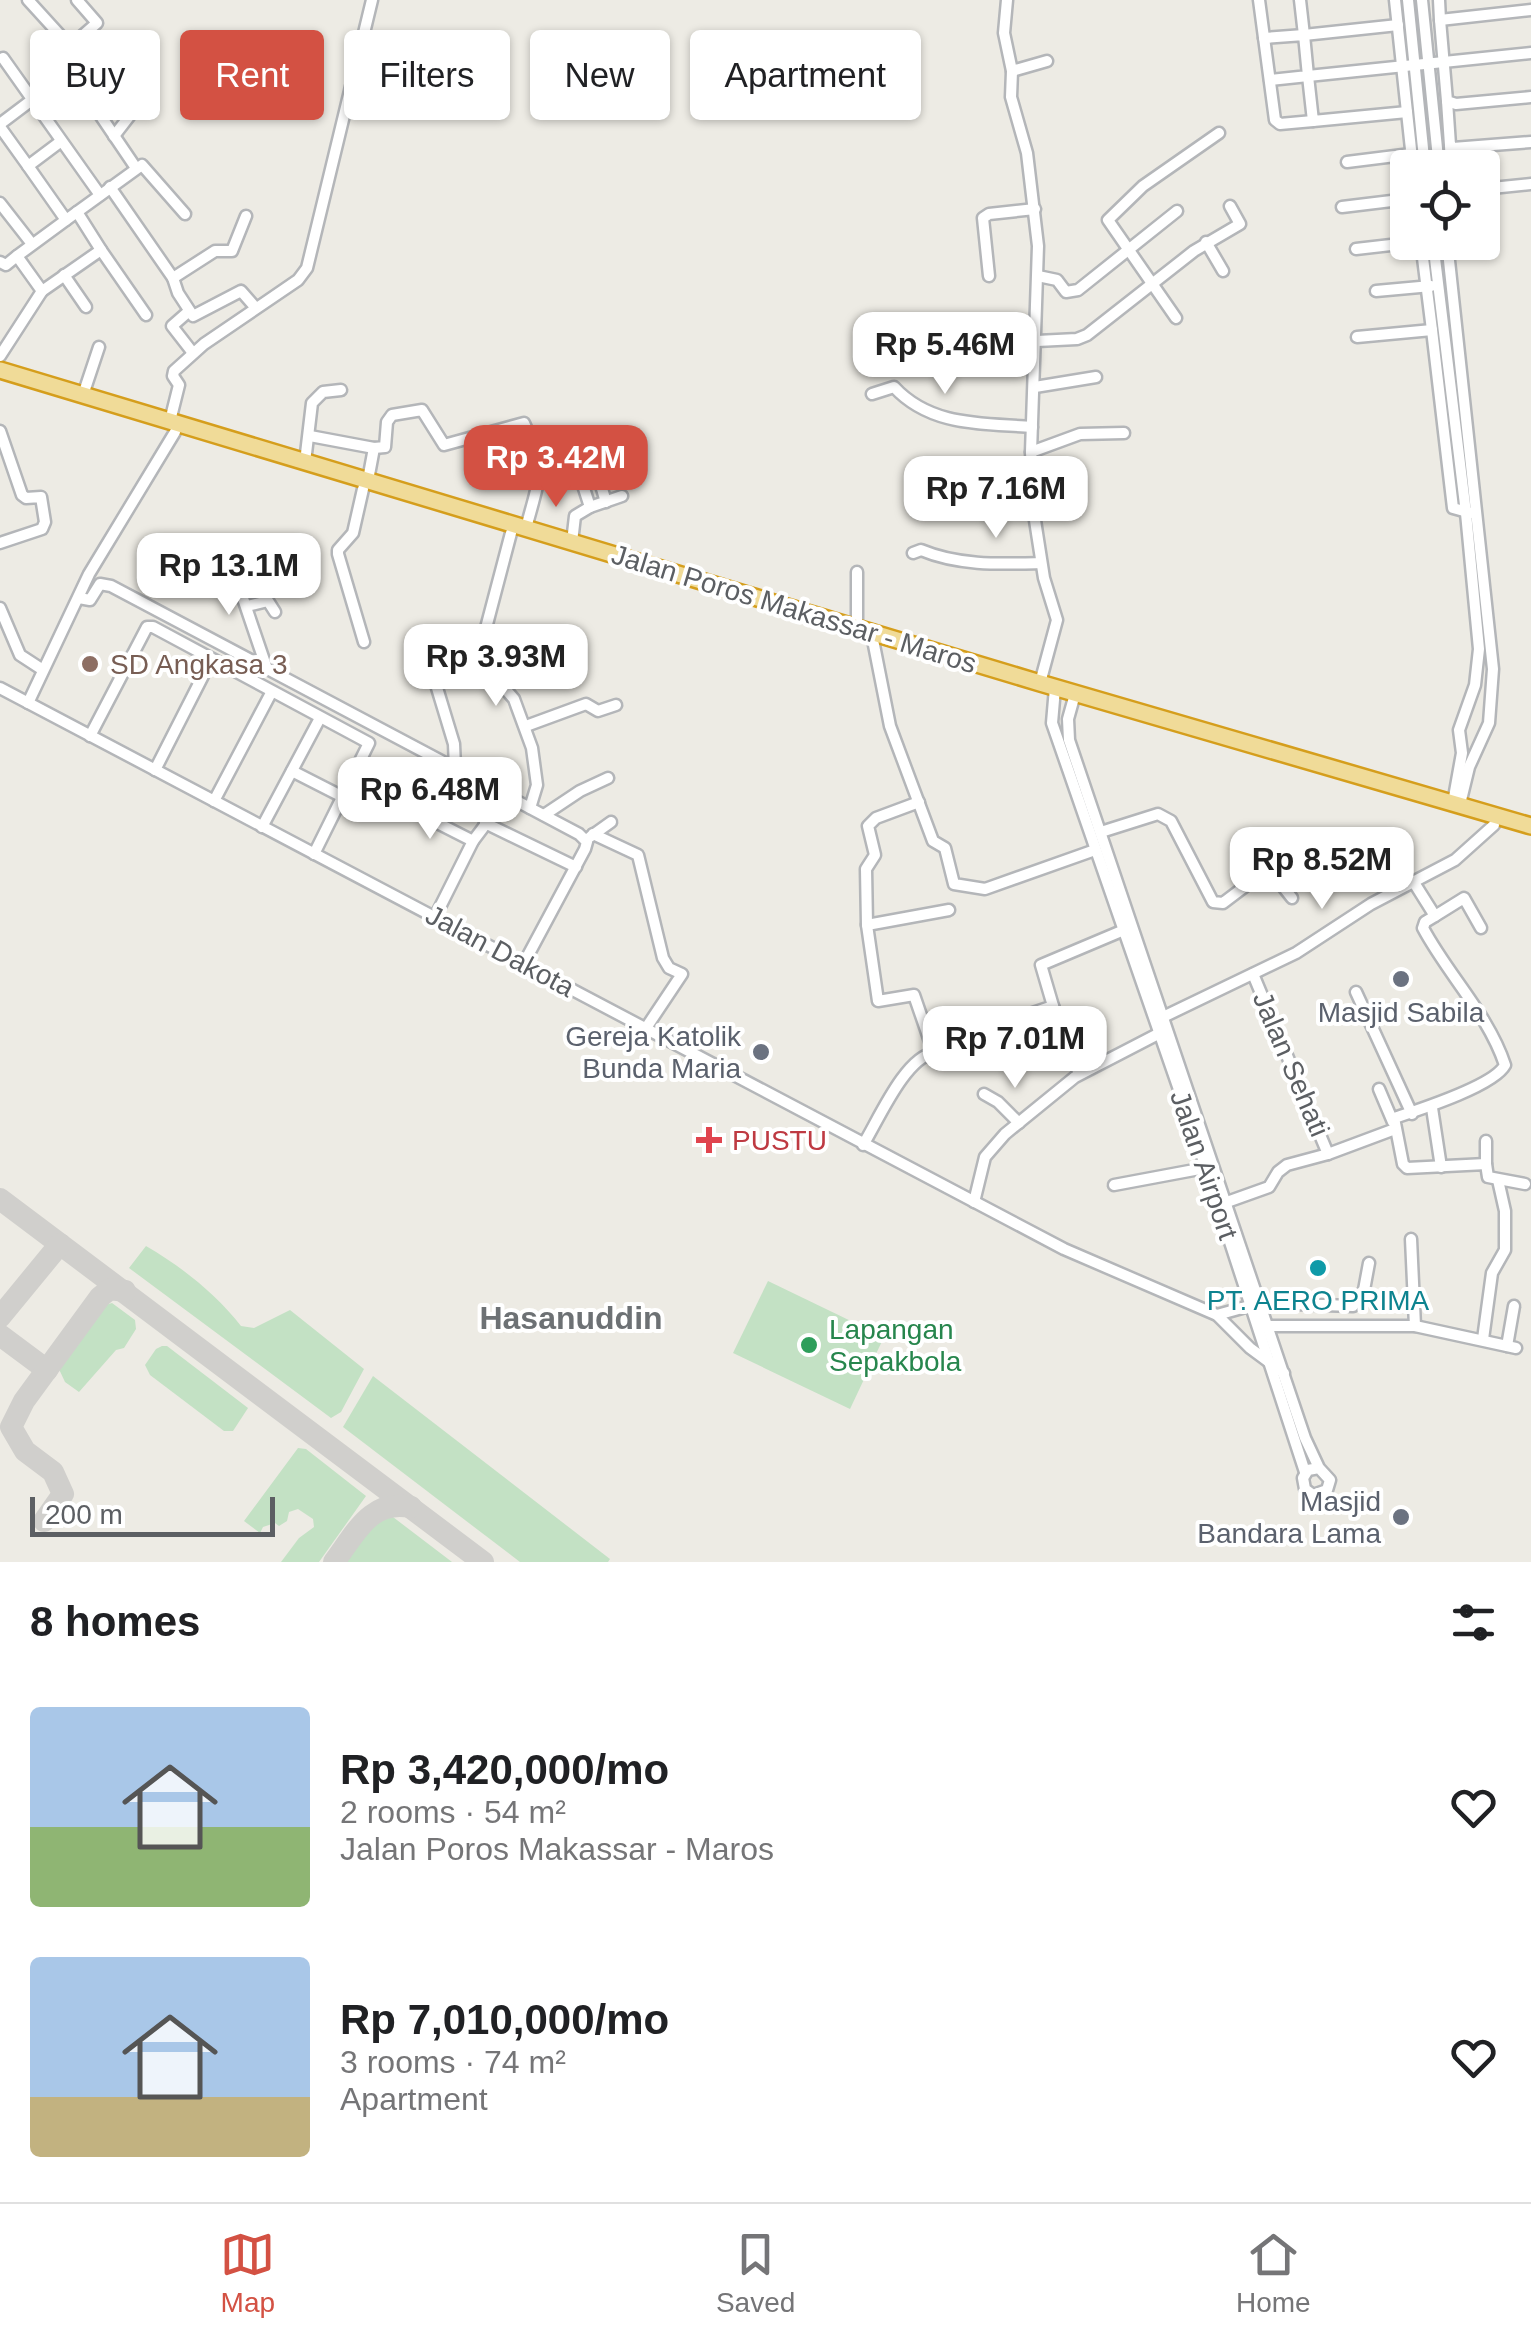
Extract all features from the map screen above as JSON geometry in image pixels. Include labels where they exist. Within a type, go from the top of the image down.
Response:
[{"type":"highway","name":"Jalan Poros Makassar - Maros","points":[[0,370],[172,427],[874,640],[1050,689]]},
{"type":"highway","name":"Jalan Poros Makassar - Maros","points":[[0,381],[306,462],[365,485]]},
{"type":"highway","name":"Jalan Poros Makassar - Maros","points":[[546,539],[572,542],[857,627],[1531,835]]},
{"type":"highway","name":"Jalan Poros Makassar - Maros","points":[[1074,697],[1531,826]]},
{"type":"street","points":[[28,0],[55,30]]},
{"type":"street","points":[[77,0],[96,23],[87,30]]},
{"type":"street","points":[[28,703],[89,574],[172,427],[179,385],[173,373],[193,353],[298,280],[307,268],[372,0]]},
{"type":"street","points":[[1007,0],[1004,32],[1012,71],[1011,97],[1027,153],[1035,209],[1038,276],[1032,452],[1034,514],[1057,620],[1050,689]]},
{"type":"street","points":[[1259,0],[1277,123],[1406,112]]},
{"type":"street","points":[[1300,0],[1312,121]]},
{"type":"street","points":[[1395,0],[1422,150]]},
{"type":"street","points":[[1408,0],[1406,112],[1411,150]]},
{"type":"street","points":[[1422,0],[1437,150]]},
{"type":"street","points":[[1439,0],[1450,150]]},
{"type":"street","points":[[1440,20],[1531,10]]},
{"type":"street","points":[[1264,38],[1398,24]]},
{"type":"street","points":[[1270,80],[1531,53]]},
{"type":"street","points":[[3,58],[30,98]]},
{"type":"street","points":[[1012,71],[1047,61]]},
{"type":"street","points":[[1447,100],[1456,104],[1531,97]]},
{"type":"street","points":[[30,101],[0,125],[28,166],[101,250],[146,315]]},
{"type":"street","points":[[45,120],[174,278],[192,316],[241,291],[255,308]]},
{"type":"street","points":[[103,120],[136,168]]},
{"type":"street","points":[[114,136],[126,120]]},
{"type":"street","points":[[1176,318],[1108,224],[1109,217],[1154,178],[1219,133]]},
{"type":"street","points":[[28,166],[60,142]]},
{"type":"street","points":[[1450,145],[1457,150],[1531,142]]},
{"type":"street","points":[[1348,162],[1390,157]]},
{"type":"street","points":[[0,262],[6,264],[145,165],[185,214]]},
{"type":"street","points":[[1500,187],[1531,184]]},
{"type":"street","points":[[1342,207],[1390,201]]},
{"type":"street","points":[[0,204],[32,244]]},
{"type":"street","points":[[1037,341],[1080,338],[1206,242],[1240,224],[1230,206]]},
{"type":"street","points":[[989,276],[983,218],[1035,209]]},
{"type":"street","points":[[1038,276],[1058,280],[1066,292],[1078,290],[1177,211]]},
{"type":"street","points":[[174,278],[215,251],[232,251],[246,216]]},
{"type":"street","points":[[1206,242],[1223,271]]},
{"type":"street","points":[[1356,249],[1390,245]]},
{"type":"street","points":[[0,356],[42,291],[101,250]]},
{"type":"street","points":[[17,256],[42,291]]},
{"type":"street","points":[[1427,260],[1439,285],[1468,420],[1478,670],[1459,730],[1462,752],[1456,804]]},
{"type":"street","points":[[1436,260],[1454,421],[1472,513],[1493,669],[1489,723],[1456,804]]},
{"type":"street","points":[[1444,260],[1432,330],[1453,508],[1472,513]]},
{"type":"street","points":[[64,275],[86,306]]},
{"type":"street","points":[[1376,290],[1439,285]]},
{"type":"street","points":[[188,312],[172,326],[193,353]]},
{"type":"street","points":[[1357,337],[1432,330]]},
{"type":"street","points":[[83,395],[99,347]]},
{"type":"street","points":[[1035,387],[1096,377]]},
{"type":"street","points":[[872,394],[894,387],[916,406],[964,424],[1032,427]]},
{"type":"street","points":[[306,462],[311,408],[316,396],[341,390]]},
{"type":"street","points":[[310,436],[374,448],[385,446],[388,418],[422,410],[444,445],[524,423],[536,452],[540,478],[486,628],[501,684],[514,699],[526,726],[536,775],[530,808]]},
{"type":"street","points":[[1454,421],[1468,420]]},
{"type":"street","points":[[0,431],[22,495],[41,497],[46,522],[42,529],[0,543]]},
{"type":"street","points":[[1032,452],[1080,434],[1124,434]]},
{"type":"street","points":[[364,642],[338,550],[353,533],[374,448]]},
{"type":"street","points":[[580,476],[590,507]]},
{"type":"street","points":[[600,482],[606,502]]},
{"type":"street","points":[[572,542],[575,516],[622,496]]},
{"type":"street","points":[[913,553],[921,550],[972,564],[989,560],[1005,564],[1042,562]]},
{"type":"street","points":[[231,563],[267,669]]},
{"type":"street","points":[[857,572],[857,627]]},
{"type":"street","points":[[80,598],[90,600],[100,584],[111,586],[544,816],[638,855],[663,958],[669,968],[682,974],[646,1028]]},
{"type":"street","points":[[247,606],[268,600],[275,612]]},
{"type":"street","points":[[0,608],[20,656],[43,670]]},
{"type":"street","points":[[90,736],[148,627],[153,627],[370,745],[314,854]]},
{"type":"street","points":[[874,640],[890,726],[933,841],[945,848],[954,884],[985,890],[1095,850]]},
{"type":"street","points":[[155,770],[211,660]]},
{"type":"street","points":[[431,668],[454,744],[455,766]]},
{"type":"street","name":"Jalan Dakota","points":[[0,688],[863,1146],[1064,1249],[1217,1314]]},
{"type":"street","name":"Jalan Airport","points":[[1050,689],[1052,722],[1101,832],[1153,1001],[1158,1034],[1227,1202],[1270,1365],[1306,1472]]},
{"type":"street","points":[[214,800],[272,693]]},
{"type":"street","name":"Jalan Airport","points":[[1074,697],[1068,728],[1095,850],[1124,930],[1163,1017],[1205,1150],[1205,1168],[1319,1468]]},
{"type":"street","points":[[526,726],[586,704],[598,711],[616,705]]},
{"type":"street","points":[[262,826],[320,718]]},
{"type":"street","points":[[292,771],[343,796]]},
{"type":"street","points":[[544,816],[580,790],[608,778]]},
{"type":"street","points":[[435,917],[473,842],[506,796]]},
{"type":"street","points":[[919,802],[876,818],[868,826],[875,855],[866,869],[867,926],[878,1002],[914,996],[934,1053]]},
{"type":"street","points":[[406,807],[473,842]]},
{"type":"street","points":[[1101,832],[1158,814],[1170,822],[1213,902],[1223,903],[1260,875],[1277,879],[1292,898]]},
{"type":"street","points":[[524,963],[590,838],[611,822]]},
{"type":"street","points":[[485,823],[576,867]]},
{"type":"street","points":[[1163,1017],[1296,954],[1371,904],[1466,852],[1494,824]]},
{"type":"street","points":[[1413,881],[1435,916]]},
{"type":"street","points":[[1394,1125],[1396,1117],[1432,1108],[1496,1076],[1505,1065],[1478,1012],[1423,928],[1425,922],[1465,899],[1481,928]]},
{"type":"street","points":[[867,926],[949,910]]},
{"type":"street","points":[[1079,1074],[1041,965],[1124,930]]},
{"type":"street","name":"Jalan Sehati","points":[[1253,974],[1328,1154]]},
{"type":"street","points":[[1356,992],[1412,1114]]},
{"type":"street","points":[[863,1146],[910,1068],[924,1055],[1053,1006]]},
{"type":"street","points":[[974,1202],[985,1157],[1019,1123],[1079,1074],[1158,1034]]},
{"type":"street","points":[[1380,1088],[1404,1166],[1486,1164]]},
{"type":"street","points":[[984,1094],[1019,1123]]},
{"type":"street","points":[[1432,1108],[1441,1168]]},
{"type":"street","points":[[1227,1202],[1266,1189],[1282,1167],[1328,1154],[1394,1125]]},
{"type":"street","points":[[1486,1141],[1486,1174],[1525,1184]]},
{"type":"street","points":[[1114,1186],[1205,1168]]},
{"type":"street","points":[[1483,1339],[1492,1273],[1505,1250],[1505,1210],[1499,1198],[1498,1180]]},
{"type":"street","points":[[1411,1239],[1415,1326]]},
{"type":"street","points":[[1217,1314],[1255,1304],[1358,1307],[1369,1263]]},
{"type":"street","points":[[1268,1326],[1415,1326],[1511,1347],[1514,1306]]},
{"type":"street","points":[[1217,1314],[1270,1365],[1284,1373]]},
{"type":"street","points":[[1319,1468],[1330,1480],[1323,1494],[1313,1495],[1305,1489],[1302,1478],[1306,1472],[1319,1468]]},
{"type":"green space","points":[[146,1246],[197,1282],[241,1326],[254,1328],[290,1310],[364,1369],[341,1412],[331,1418],[129,1268]]},
{"type":"green space","name":"Lapangan Sepakbola","points":[[768,1281],[884,1337],[850,1409],[733,1353]]},
{"type":"green space","points":[[112,1303],[135,1320],[136,1329],[124,1348],[116,1350],[79,1392],[65,1382],[58,1367],[102,1306]]},
{"type":"green space","points":[[162,1346],[248,1408],[233,1431],[224,1431],[150,1375],[145,1365]]},
{"type":"green space","points":[[373,1376],[610,1559],[608,1562],[520,1562],[343,1427]]},
{"type":"green space","points":[[298,1448],[306,1449],[366,1496],[319,1562],[281,1562],[299,1538],[314,1527],[313,1519],[298,1509],[289,1512],[287,1521],[263,1527],[260,1533],[244,1521]]},
{"type":"green space","points":[[389,1514],[452,1562],[340,1562],[369,1524]]},
{"type":"taxiway","points":[[0,1199],[483,1562]]},
{"type":"taxiway","points":[[0,1317],[60,1244]]},
{"type":"taxiway","points":[[44,1521],[63,1494],[53,1472],[25,1451],[11,1427],[24,1401],[100,1297],[110,1289],[125,1291]]},
{"type":"taxiway","points":[[0,1335],[47,1370]]},
{"type":"taxiway","points":[[334,1562],[374,1513],[397,1506],[411,1507]]},
{"type":"place","name":"SD Angkasa 3","points":[[90,664]]},
{"type":"place","name":"Masjid Sabila","points":[[1401,979]]},
{"type":"place","name":"Gereja Katolik Bunda Maria","points":[[761,1052]]},
{"type":"place","name":"PUSTU","points":[[709,1140]]},
{"type":"place","name":"PT. AERO PRIMA","points":[[1318,1268]]},
{"type":"place","name":"Lapangan Sepakbola","points":[[809,1345]]},
{"type":"place","name":"Masjid Bandara Lama","points":[[1401,1517]]},
{"type":"district","name":"Hasanuddin","points":[[571,1318]]}]
